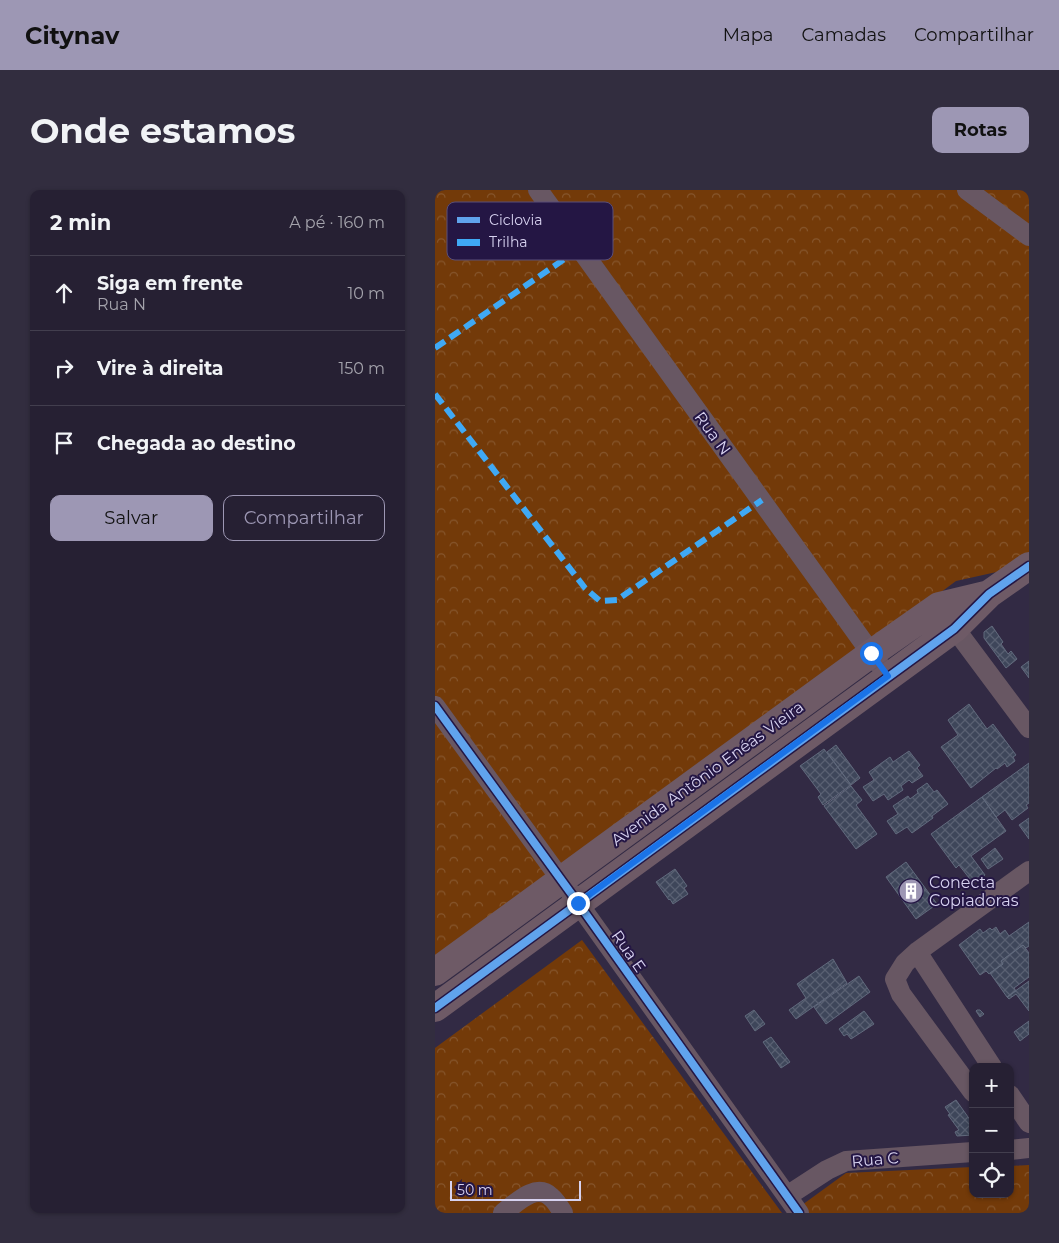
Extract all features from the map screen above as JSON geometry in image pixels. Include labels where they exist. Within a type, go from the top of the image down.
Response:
[{"type":"street","name":"Rua N","points":[[538,190],[547,202]]},
{"type":"street","points":[[967,190],[1029,236]]},
{"type":"street","name":"Rua N","points":[[588,260],[888,676]]},
{"type":"street","name":"Avenida Antônio Enéas Vieira","points":[[435,1008],[954,628],[989,594],[1029,566]]},
{"type":"street","name":"Avenida Antônio Enéas Vieira","points":[[435,972],[871,653],[939,606],[989,594]]},
{"type":"street","points":[[939,606],[1029,728]]},
{"type":"street","name":"Rua E","points":[[435,706],[799,1213]]},
{"type":"street","points":[[969,1087],[901,994],[895,979],[905,963],[917,952],[1029,871]]},
{"type":"street","points":[[917,952],[989,1063]]},
{"type":"street","points":[[1014,1100],[1027,1116]]},
{"type":"street","name":"Rua C","points":[[787,1196],[827,1170],[846,1161],[969,1152]]},
{"type":"street","points":[[503,1213],[531,1193],[541,1192],[552,1197],[563,1213]]},
{"type":"green space","points":[[435,190],[1029,190],[1029,554],[1010,569],[956,581],[435,966]]},
{"type":"green space","points":[[582,940],[782,1213],[435,1213],[435,1048]]},
{"type":"green space","points":[[1029,1165],[1029,1213],[791,1213],[846,1173],[969,1167],[969,1198],[1014,1198],[1014,1166]]},
{"type":"building","points":[[992,626],[1003,642],[1001,644],[1008,654],[1011,651],[1017,659],[1006,668],[984,638],[984,632]]},
{"type":"building","points":[[1029,661],[1029,678],[1021,667]]},
{"type":"building","points":[[969,704],[987,729],[993,724],[1016,755],[1013,757],[1015,761],[1007,767],[1005,763],[996,768],[971,788],[941,747],[958,735],[948,720]]},
{"type":"building","points":[[836,745],[860,778],[851,785],[827,752]]},
{"type":"building","points":[[824,749],[851,785],[823,805],[818,797],[821,794],[800,766]]},
{"type":"building","points":[[909,751],[920,765],[917,768],[923,776],[912,783],[909,780],[901,786],[903,790],[888,800],[884,794],[873,801],[863,787],[874,780],[869,772],[890,757],[893,762]]},
{"type":"building","points":[[1029,763],[1029,803],[1026,805],[1028,808],[1012,820],[1005,810],[996,817],[982,797]]},
{"type":"building","points":[[927,783],[934,792],[937,790],[948,804],[912,833],[907,827],[896,834],[887,821],[898,814],[893,806],[908,796],[910,799],[918,793],[917,790]]},
{"type":"building","points":[[851,786],[862,800],[856,805],[877,834],[856,849],[824,806]]},
{"type":"building","points":[[982,797],[1006,831],[971,856],[985,875],[973,883],[959,865],[956,868],[931,834]]},
{"type":"building","points":[[1029,818],[1029,839],[1019,825]]},
{"type":"building","points":[[995,848],[1003,859],[988,869],[981,859]]},
{"type":"building","name":"Conecta Copiadoras","points":[[906,862],[937,904],[916,919],[886,877]]},
{"type":"building","points":[[675,869],[687,886],[684,888],[688,894],[673,904],[656,882]]},
{"type":"building","points":[[1029,922],[1029,946],[1026,948],[1023,945],[1001,961],[1003,964],[989,974],[986,971],[980,975],[959,945],[980,929],[983,933],[990,928],[992,930],[996,927],[1000,934],[1005,930],[1009,936]]},
{"type":"building","points":[[1023,945],[1029,953],[1029,977],[1014,988],[1016,991],[1007,997],[990,973],[1003,964],[1001,961]]},
{"type":"building","points":[[833,959],[847,983],[796,1019],[789,1010],[806,998],[797,984]]},
{"type":"building","points":[[859,976],[870,992],[826,1024],[814,1007]]},
{"type":"building","points":[[1029,981],[1029,1011],[1016,994],[1009,999],[1007,997]]},
{"type":"building","points":[[754,1010],[765,1024],[755,1031],[745,1016]]},
{"type":"building","points":[[977,1010],[980,1010],[984,1014],[980,1017]]},
{"type":"building","points":[[864,1011],[874,1024],[851,1039],[847,1034],[844,1036],[839,1029]]},
{"type":"building","points":[[1029,1021],[1029,1034],[1020,1041],[1014,1032]]},
{"type":"building","points":[[771,1037],[790,1062],[781,1068],[763,1042]]},
{"type":"building","points":[[956,1100],[969,1118],[969,1135],[957,1136],[955,1132],[959,1130],[948,1115],[950,1114],[945,1107]]},
{"type":"marked path","points":[[435,348],[563,260]]},
{"type":"marked path","points":[[435,394],[585,588],[600,601],[617,600],[762,500]]},
{"type":"cycle path","points":[[435,1008],[954,629],[989,594],[1029,566]]},
{"type":"cycle path","points":[[435,706],[799,1213]]},
{"type":"place","name":"Conecta Copiadoras","points":[[911,891]]},
{"type":"route","points":[[578,903],[888,676],[871,653]]}]
